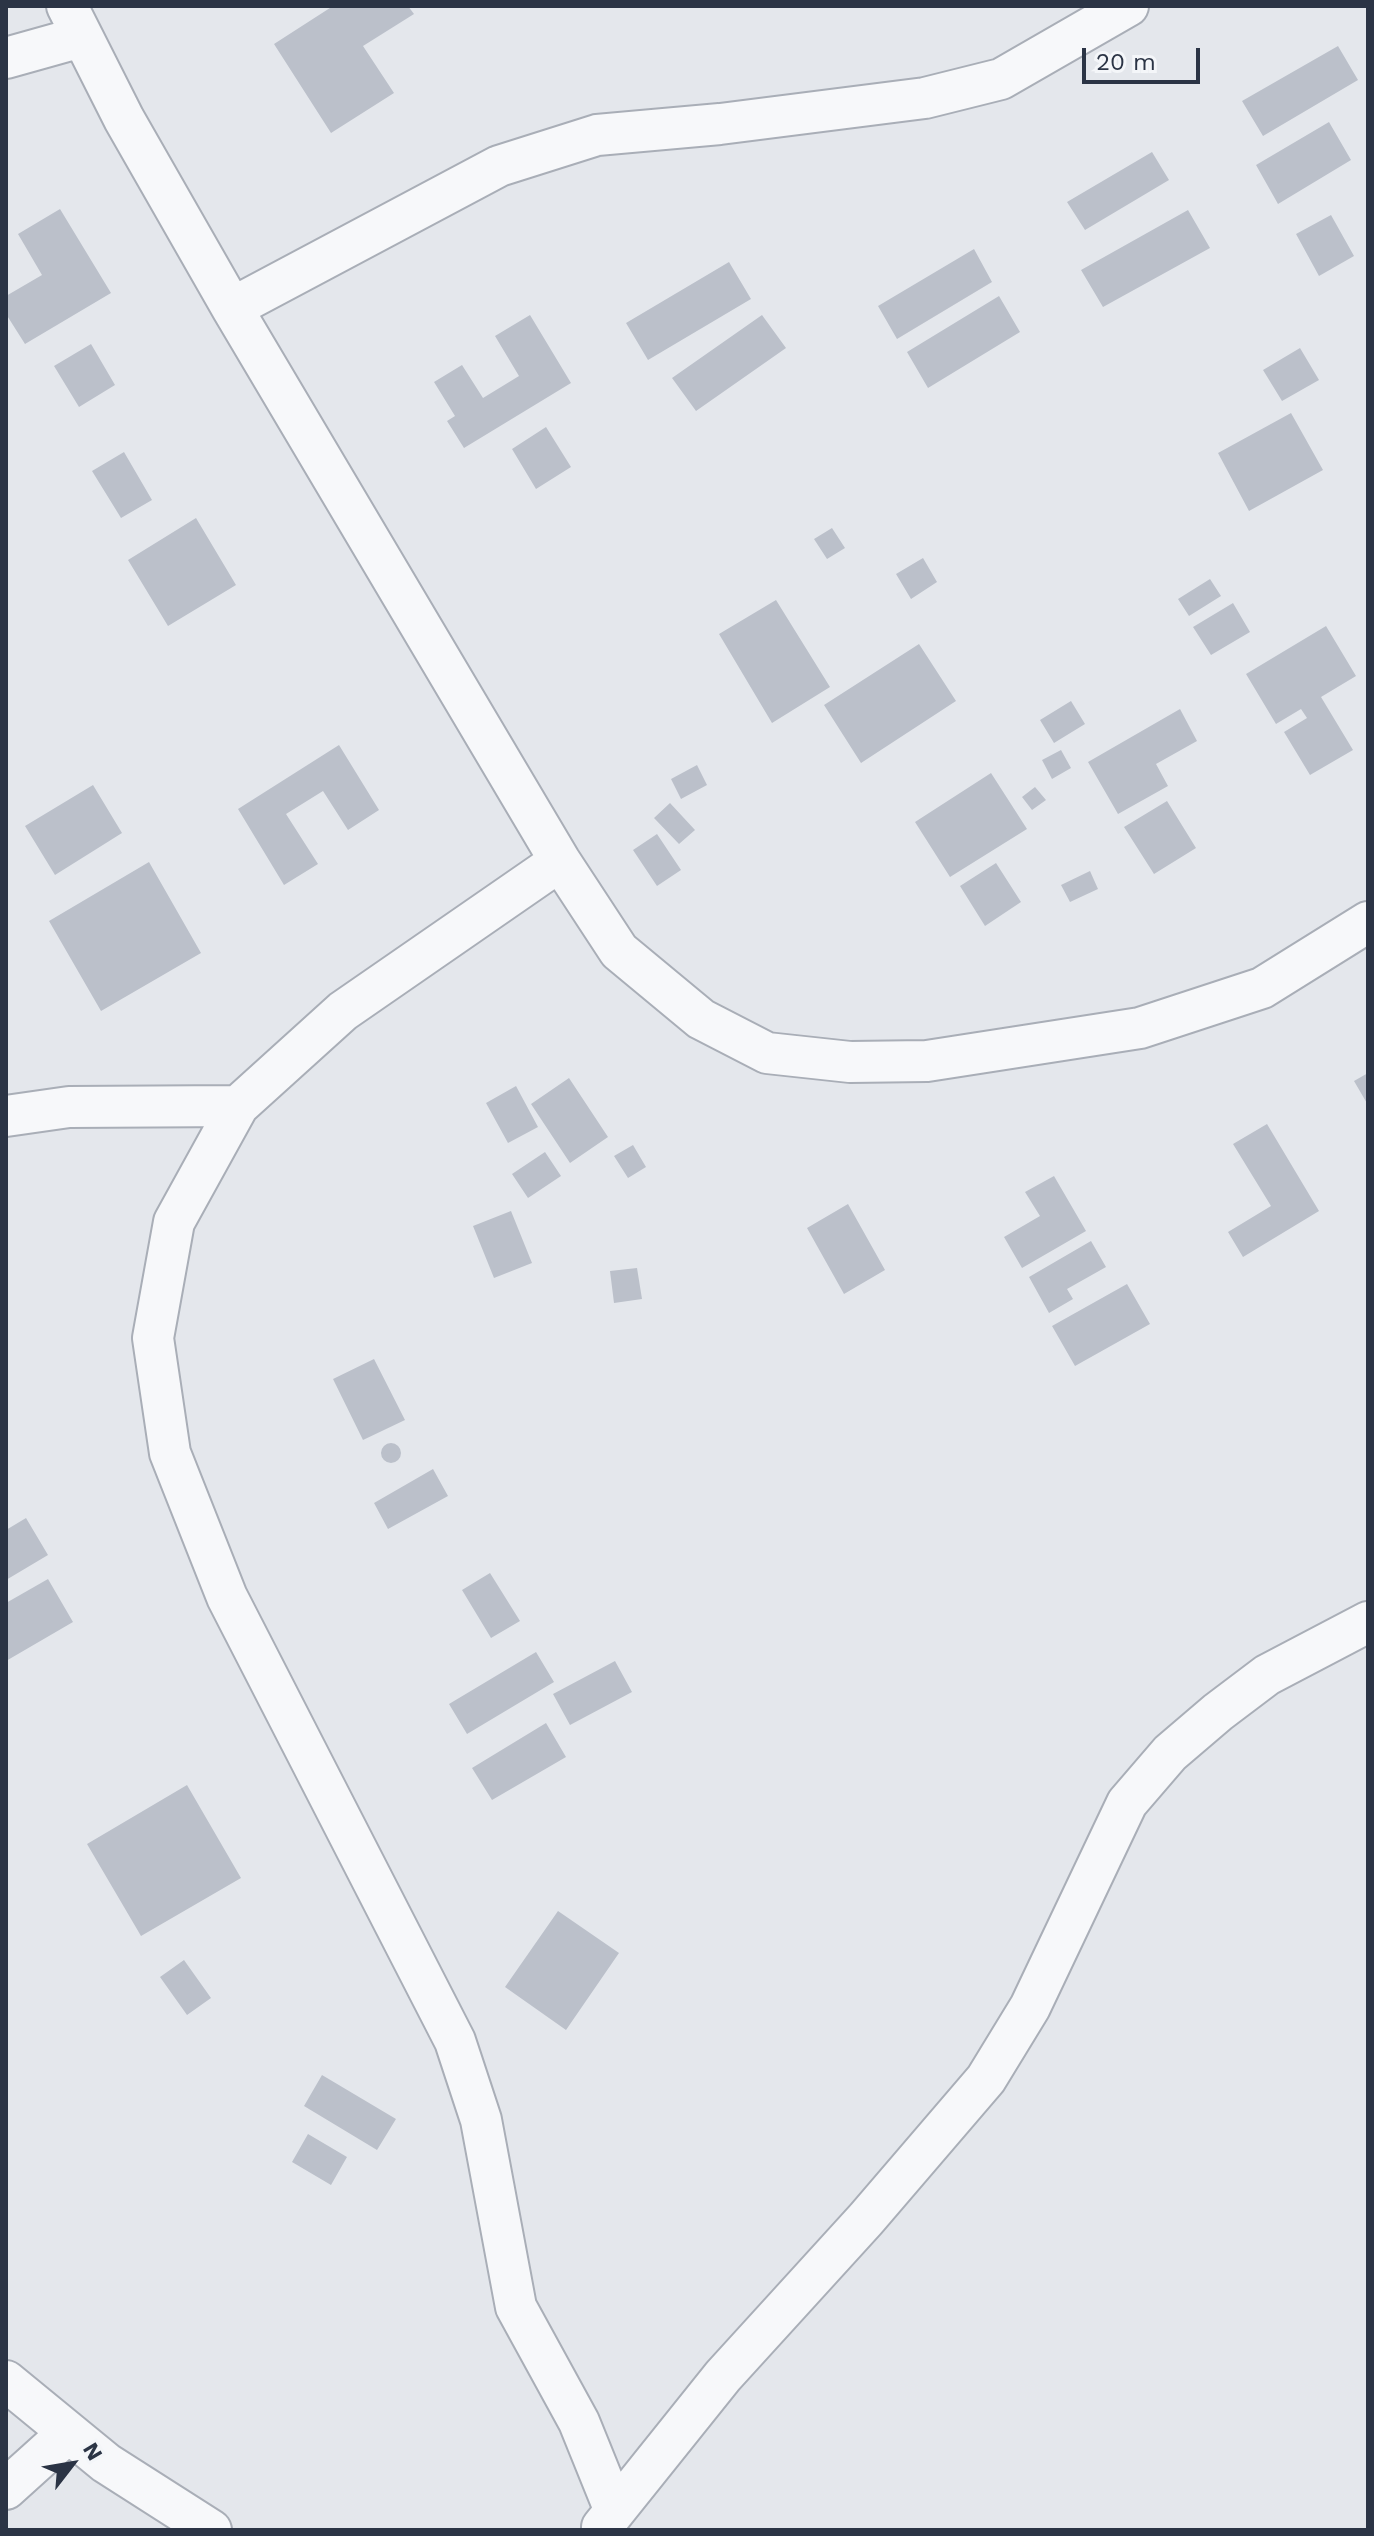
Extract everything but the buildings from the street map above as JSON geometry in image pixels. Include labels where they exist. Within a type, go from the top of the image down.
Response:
[{"type":"street","points":[[232,308],[499,166],[597,135],[720,124],[940,94],[1001,79],[1128,6]]},
{"type":"street","points":[[6,58],[74,21],[124,119],[232,308],[560,861],[619,951],[701,1019],[767,1053],[850,1062],[927,1061],[1140,1028],[1262,988],[1368,922]]},
{"type":"street","points":[[560,861],[343,1011],[238,1106],[174,1222],[153,1338],[170,1453],[227,1597],[455,2041],[481,2120],[516,2307],[579,2422],[607,2521]]},
{"type":"street","points":[[6,1116],[69,1107],[238,1106]]},
{"type":"street","points":[[607,2521],[723,2376],[866,2219],[986,2079],[1030,2007],[1127,1803],[1170,1753],[1267,1675],[1368,1622]]},
{"type":"street","points":[[6,2381],[106,2463],[211,2530]]},
{"type":"street","points":[[6,2489],[68,2433]]}]
